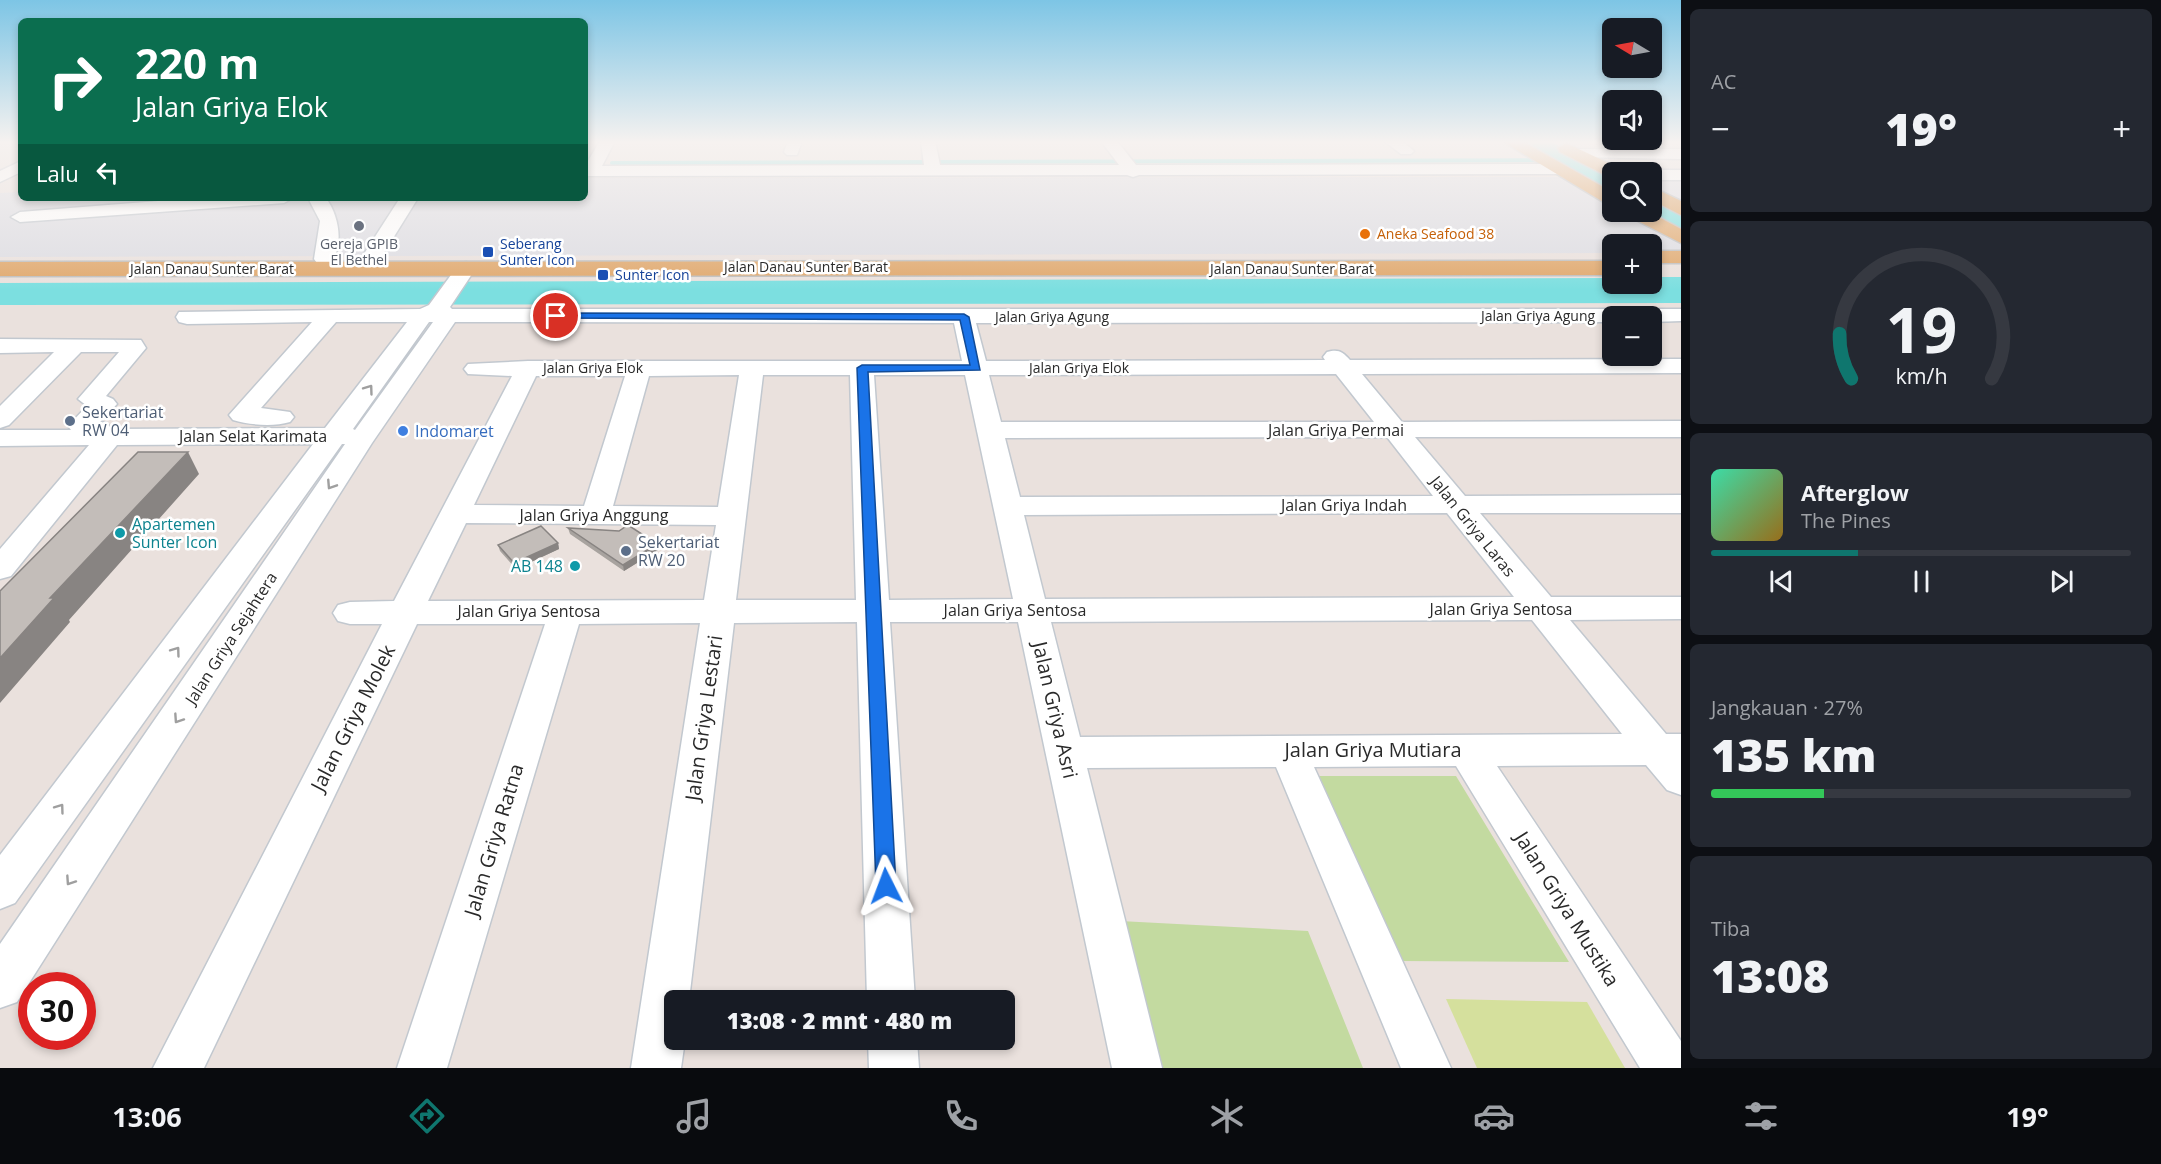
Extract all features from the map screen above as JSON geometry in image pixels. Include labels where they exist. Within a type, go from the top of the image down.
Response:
[{"type":"main road","points":[[1662,199],[1681,209]]},
{"type":"main road","points":[[1653,222],[1681,237]]},
{"type":"main road","points":[[1662,257],[1681,256]]},
{"type":"main road","name":"Jalan Danau Sunter Barat","points":[[1373,263],[1602,257]]},
{"type":"main road","name":"Jalan Danau Sunter Barat","points":[[0,259],[58,264],[463,272],[803,263]]},
{"type":"main road","name":"Jalan Danau Sunter Barat","points":[[0,269],[58,264],[324,259],[803,263],[1373,263],[1602,268]]},
{"type":"main road","points":[[1662,268],[1681,267]]},
{"type":"street","points":[[44,201],[14,221],[202,201]]},
{"type":"street","points":[[319,201],[327,211],[331,222],[324,259]]},
{"type":"street","points":[[370,260],[407,201]]},
{"type":"street","name":"Jalan Griya Sejahtera","points":[[0,889],[349,436],[463,272]]},
{"type":"street","points":[[187,317],[329,317],[398,315],[437,311]]},
{"type":"street","name":"Jalan Griya Agung","points":[[437,311],[964,317],[1681,315]]},
{"type":"street","points":[[329,317],[242,416],[324,416],[398,315]]},
{"type":"street","name":"Jalan Griya Asri","points":[[964,317],[1137,1068]]},
{"type":"street","points":[[0,569],[97,433],[104,404],[90,399],[135,348],[127,344],[3,348]]},
{"type":"street","points":[[2,433],[75,345]]},
{"type":"street","name":"Jalan Griya Elok","points":[[476,369],[976,368],[1339,362],[1681,366]]},
{"type":"street","name":"Jalan Griya Laras","points":[[1339,362],[1541,609],[1669,749],[1681,779]]},
{"type":"street","name":"Jalan Griya Molek","points":[[178,1068],[528,368]]},
{"type":"street","points":[[596,515],[639,368]]},
{"type":"street","name":"Jalan Griya Lestari","points":[[656,1068],[752,368]]},
{"type":"street","points":[[862,368],[891,990]]},
{"type":"street","name":"Jalan Griya Permai","points":[[990,430],[1681,429]]},
{"type":"street","name":"Jalan Selat Karimata","points":[[2,433],[349,436]]},
{"type":"street","name":"Jalan Griya Sejahtera","points":[[0,985],[349,436]]},
{"type":"street","name":"Jalan Griya Indah","points":[[1008,506],[1681,504]]},
{"type":"street","name":"Jalan Griya Anggung","points":[[455,514],[732,516]]},
{"type":"street","name":"Jalan Griya Sentosa","points":[[350,613],[1681,608]]},
{"type":"street","name":"Jalan Griya Ratna","points":[[422,1068],[566,611]]},
{"type":"street","name":"Jalan Griya Mutiara","points":[[1064,753],[1669,749]]},
{"type":"street","name":"Jalan Griya Mustika","points":[[1466,750],[1669,1068]]},
{"type":"street","points":[[1288,751],[1426,1068]]},
{"type":"street","points":[[893,1050],[894,1068]]},
{"type":"shaded area","points":[[588,191],[1602,191],[1602,222],[1662,222],[1662,191],[1681,191],[1681,253],[1662,253],[1662,234],[1602,234],[1602,253],[0,257],[0,193],[18,192],[18,201],[162,201],[160,203],[193,201],[588,201]]},
{"type":"green space","points":[[1316,776],[1456,776],[1569,962],[1398,961]]},
{"type":"green space","points":[[1120,921],[1308,931],[1363,1068],[1150,1068]]},
{"type":"green space","points":[[1446,999],[1587,1002],[1625,1068],[1477,1068]]},
{"type":"water","points":[[1662,277],[1681,277],[1681,303],[0,305],[0,283],[1602,278],[1602,294],[1662,294]]},
{"type":"building","points":[[138,452],[188,452],[50,598],[54,598],[0,658],[0,591]]},
{"type":"building","points":[[628,525],[657,544],[623,565],[568,528],[619,531]]},
{"type":"building","points":[[541,526],[558,543],[514,563],[498,545]]},
{"type":"waterway","points":[[1662,212],[1681,223]]},
{"type":"place","name":"Gereja GPIB El Bethel","points":[[359,226]]},
{"type":"place","name":"Aneka Seafood 38","points":[[1365,234]]},
{"type":"place","name":"Seberang Sunter Icon","points":[[488,252]]},
{"type":"place","name":"Sunter Icon","points":[[603,275]]},
{"type":"place","name":"Sekertariat RW 04","points":[[70,421]]},
{"type":"place","name":"Indomaret","points":[[403,431]]},
{"type":"place","name":"Apartemen Sunter Icon","points":[[120,533]]},
{"type":"place","name":"Sekertariat RW 20","points":[[626,551]]},
{"type":"place","name":"AB 148","points":[[575,566]]},
{"type":"route","points":[[556,316],[964,317],[976,368],[862,368],[886,886]]}]
